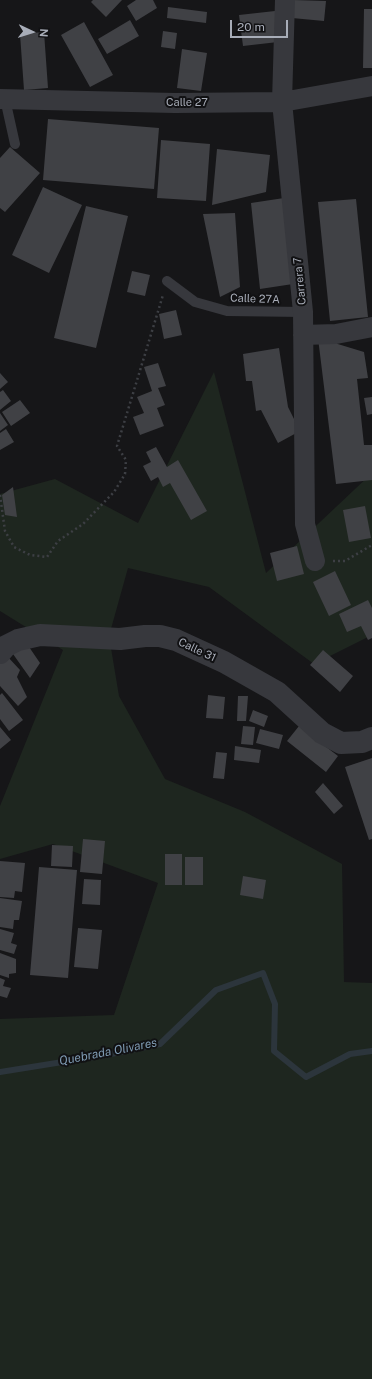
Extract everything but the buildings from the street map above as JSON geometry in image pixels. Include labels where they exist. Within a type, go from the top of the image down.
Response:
[{"type":"street","name":"Carrera 7","points":[[285,0],[282,102],[303,312],[304,524],[315,561]]},
{"type":"street","name":"Calle 27","points":[[3,99],[175,103],[282,102],[372,86]]},
{"type":"street","points":[[303,336],[336,334],[372,327]]},
{"type":"street","name":"Calle 31","points":[[0,653],[6,646],[18,640],[40,635],[120,639],[160,636],[176,640],[224,662],[277,692],[322,733],[341,743],[362,742],[372,738]]},
{"type":"lane","points":[[3,99],[15,144]]},
{"type":"lane","name":"Calle 27A","points":[[167,281],[195,302],[227,311],[303,312]]},
{"type":"path","points":[[0,496],[5,531],[14,547],[30,554],[47,557],[58,541],[83,524],[114,492],[126,474],[126,460],[117,446],[167,281]]},
{"type":"path","points":[[315,561],[345,561],[372,545]]},
{"type":"shaded area","points":[[214,372],[266,573],[372,473],[372,635],[314,664],[209,587],[128,568],[109,636],[119,696],[165,779],[245,812],[342,864],[344,982],[372,983],[372,1379],[0,1379],[0,1019],[114,1015],[158,883],[53,844],[0,859],[0,806],[63,650],[0,611],[0,494],[55,479],[138,523]]},
{"type":"waterway","name":"Quebrada Olivares","points":[[0,1072],[106,1055],[160,1044],[216,990],[263,973],[275,1004],[274,1051],[306,1077],[350,1054],[372,1051]]}]
